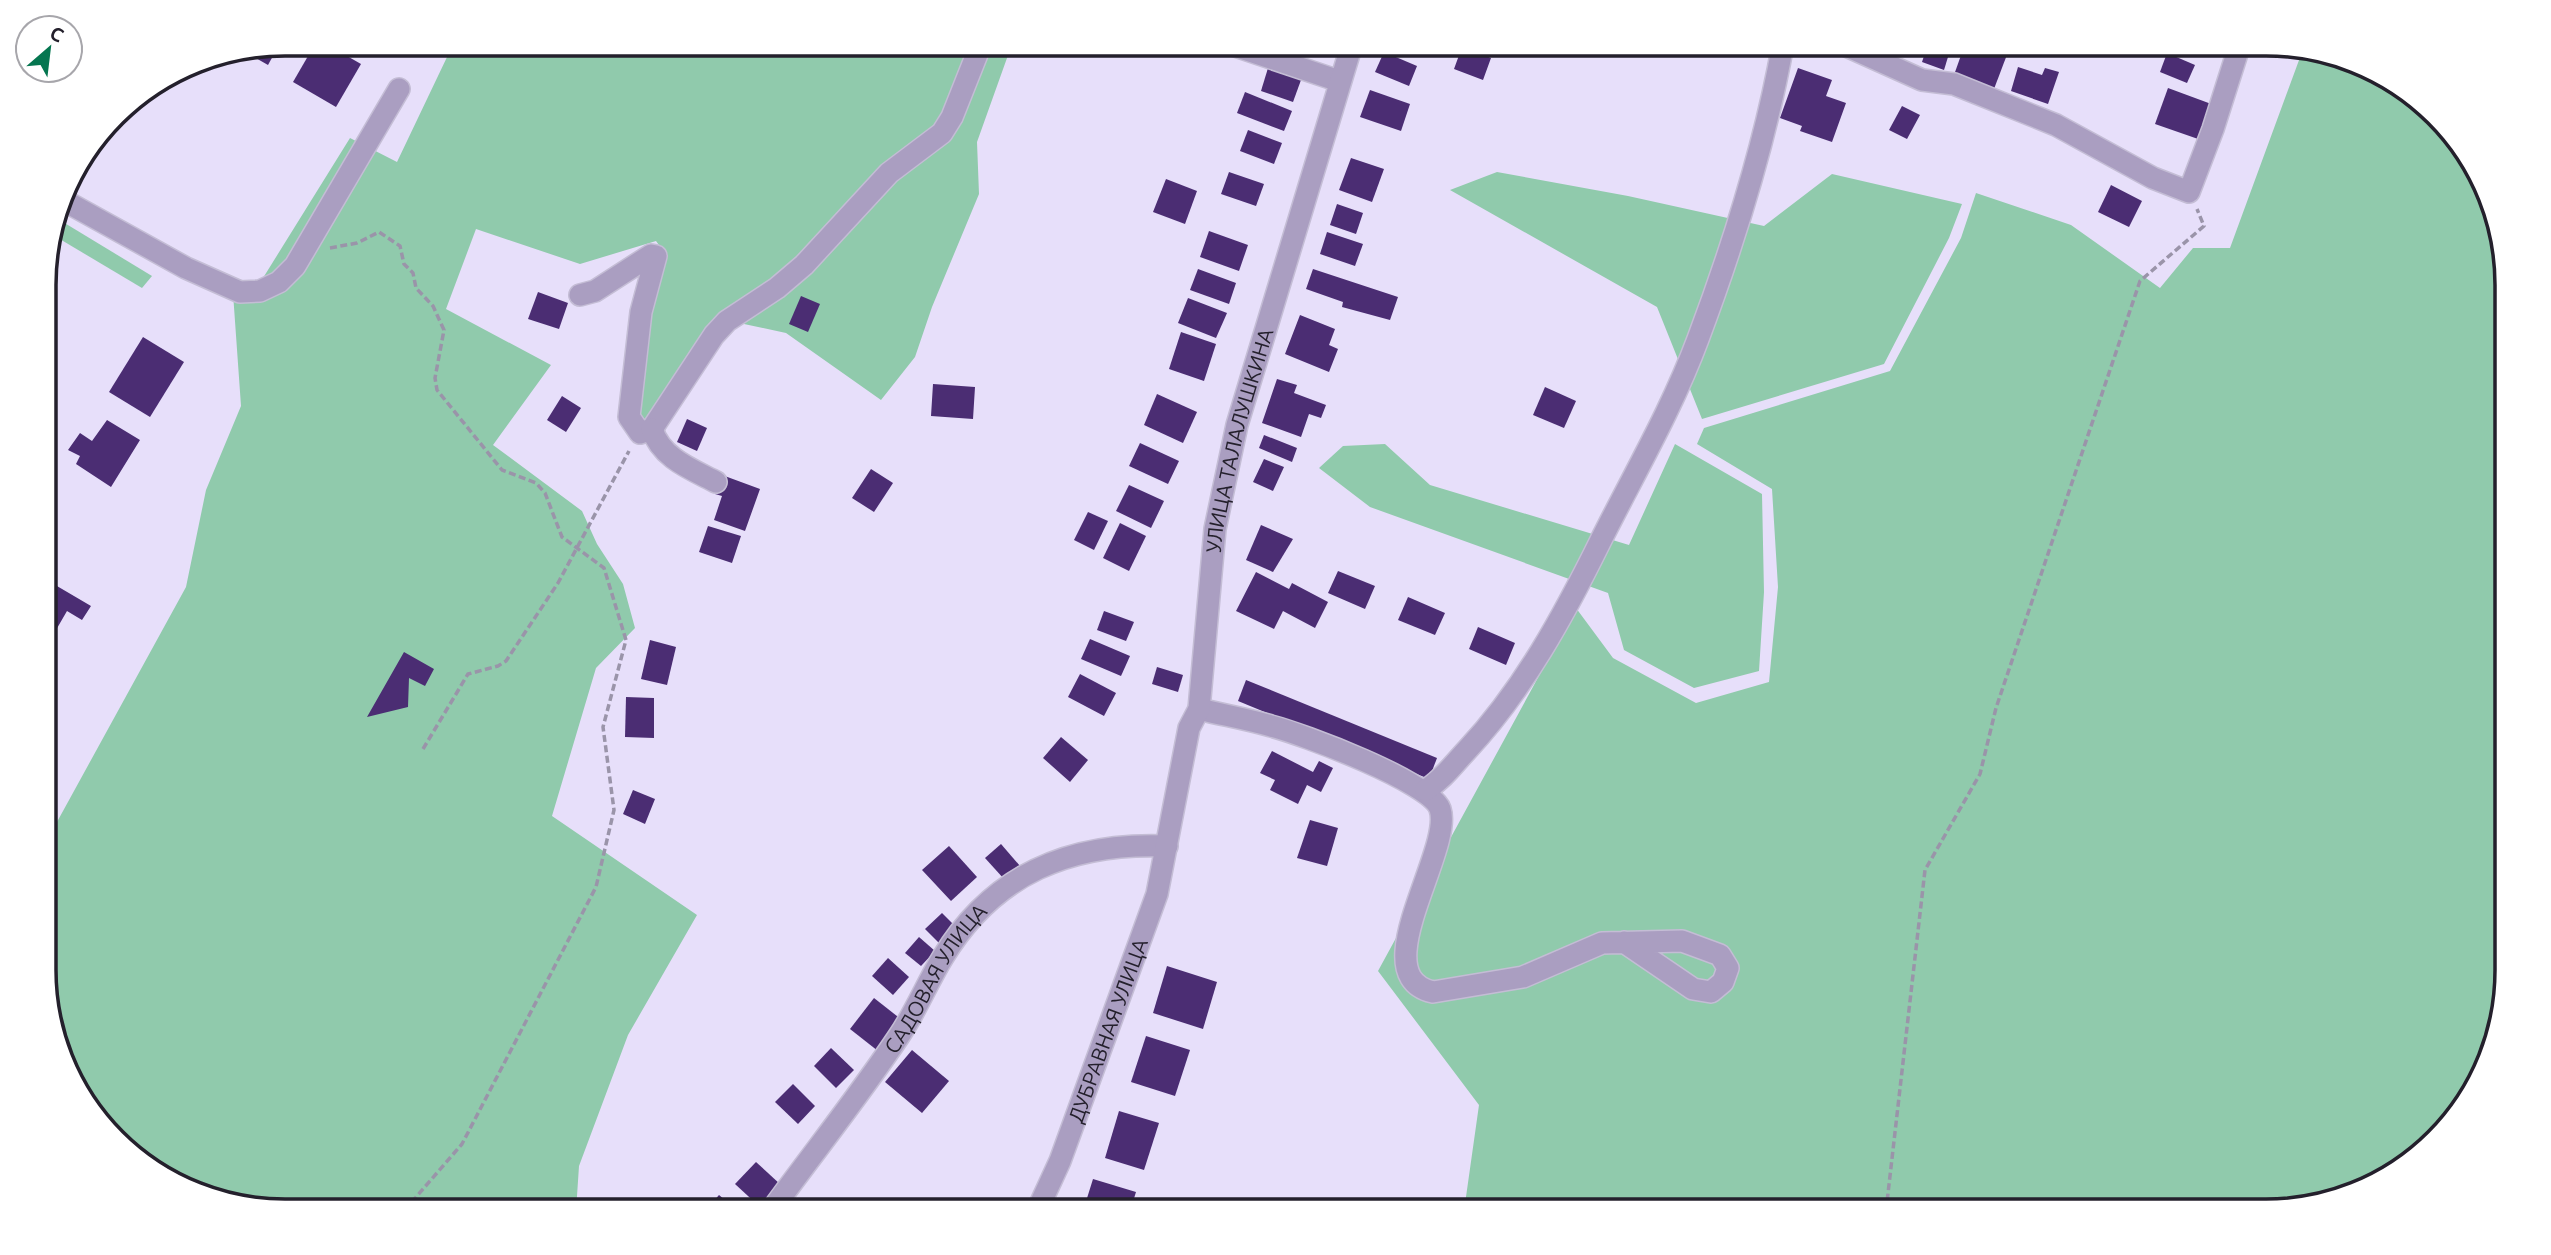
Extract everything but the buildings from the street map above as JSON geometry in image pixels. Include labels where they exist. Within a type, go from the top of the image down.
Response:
[{"type":"street","points":[[646,431],[714,335],[727,321],[777,288],[804,264],[890,173],[942,134],[953,117],[976,56]]},
{"type":"street","points":[[1265,56],[1339,81]]},
{"type":"street","name":"УЛИЦА ТАЛАЛУШКИНА","points":[[1167,846],[1189,728],[1199,709],[1215,528],[1237,425],[1348,56]]},
{"type":"street","points":[[1426,790],[1444,779],[1486,731],[1525,676],[1566,611],[1663,420],[1698,341],[1749,188],[1771,110],[1781,56]]},
{"type":"street","points":[[1869,56],[1922,80],[1954,85],[2056,125],[2153,178],[2189,192],[2236,56]]},
{"type":"street","points":[[70,205],[186,268],[240,292],[260,291],[279,282],[304,252],[399,89]]},
{"type":"street","points":[[580,295],[595,291],[651,254],[656,256],[640,312],[629,417],[677,463],[716,482]]},
{"type":"street","points":[[1199,709],[1274,726],[1372,764],[1426,790],[1440,807],[1443,828],[1412,912],[1406,952],[1415,982],[1433,992],[1523,977],[1602,943],[1624,942]]},
{"type":"street","name":"САДОВАЯ УЛИЦА","points":[[780,1199],[900,1035],[944,955],[987,902],[1034,867],[1123,844],[1167,846]]},
{"type":"street","name":"ДУБРАВНАЯ УЛИЦА","points":[[1043,1199],[1060,1161],[1140,947],[1157,894],[1167,846]]},
{"type":"path","points":[[1886,1199],[1925,870],[1980,774],[1996,708],[2140,281],[2204,226],[2189,192]]},
{"type":"path","points":[[304,252],[358,243],[379,232],[400,246],[404,264],[413,273],[416,288],[433,306],[444,330],[435,378],[437,390],[502,470],[536,483],[545,493],[562,537],[604,568],[626,640],[603,727],[614,810],[596,887],[462,1144],[414,1199]]},
{"type":"path","points":[[423,749],[467,674],[506,661],[577,549],[646,431]]},
{"type":"green space","points":[[448,56],[1008,56],[977,142],[979,194],[932,307],[915,357],[881,400],[786,333],[744,324],[728,312],[650,422],[642,424],[635,415],[647,316],[664,252],[656,241],[580,264],[476,229],[446,309],[551,365],[493,445],[582,511],[597,544],[623,584],[635,628],[596,668],[552,816],[697,915],[628,1035],[579,1166],[577,1199],[285,1199],[255,1197],[197,1182],[158,1160],[134,1142],[113,1121],[80,1072],[60,1015],[56,970],[56,824],[186,587],[206,490],[241,406],[233,293],[263,278],[350,138],[397,162]]},
{"type":"green space","points":[[2300,59],[2354,73],[2406,103],[2448,145],[2478,197],[2487,225],[2495,285],[2495,970],[2493,1000],[2483,1044],[2471,1072],[2438,1121],[2417,1142],[2368,1175],[2311,1195],[2281,1199],[1466,1199],[1479,1105],[1378,971],[1576,608],[1613,658],[1696,703],[1769,682],[1778,587],[1772,489],[1697,444],[1704,428],[1890,371],[1961,238],[1976,193],[2071,225],[2160,288],[2193,248],[2230,248]]},
{"type":"green space","points":[[1497,172],[1628,196],[1764,226],[1832,174],[1962,204],[1949,238],[1884,364],[1702,419],[1657,307],[1450,190]]},
{"type":"green space","points":[[65,223],[152,276],[142,288],[60,239]]},
{"type":"green space","points":[[1385,444],[1430,485],[1629,545],[1675,444],[1762,494],[1764,592],[1759,671],[1694,688],[1624,650],[1608,593],[1370,507],[1319,468],[1343,446]]}]
